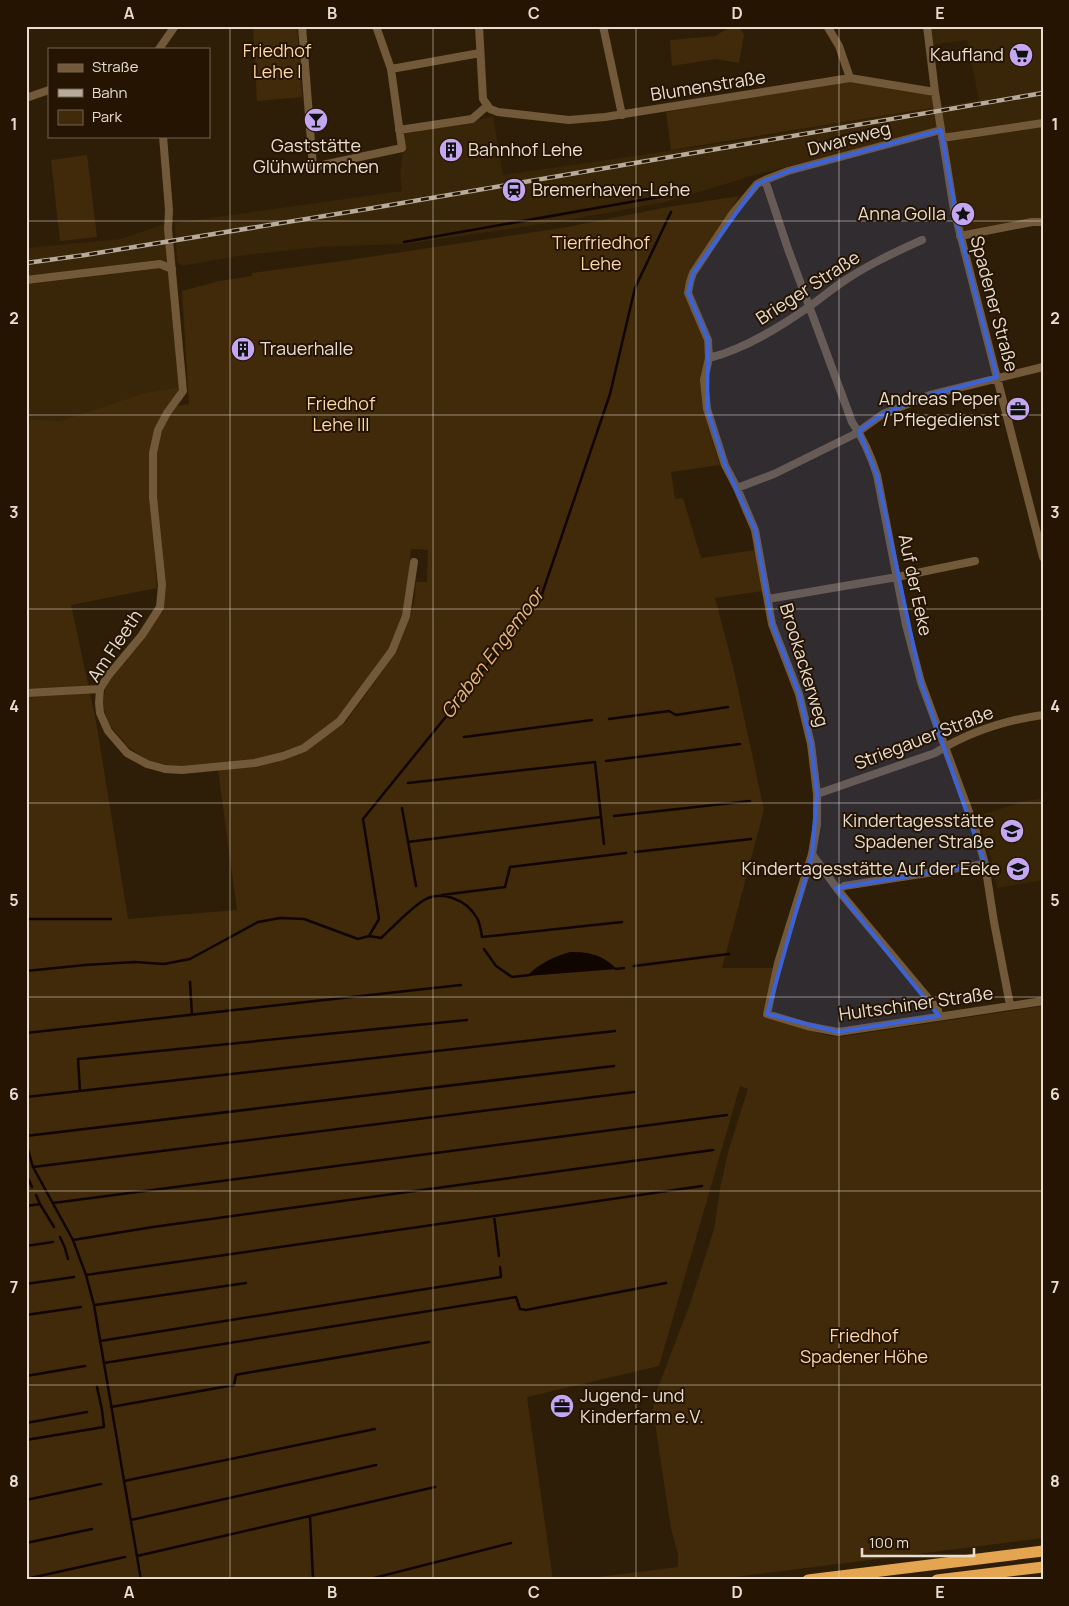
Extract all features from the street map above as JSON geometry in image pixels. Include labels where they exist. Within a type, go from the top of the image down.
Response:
[{"type":"highway","points":[[808,1580],[1043,1551]]},
{"type":"highway","points":[[937,1580],[1043,1567]]},
{"type":"street","points":[[160,48],[175,26]]},
{"type":"street","points":[[302,26],[313,167],[402,148],[391,69],[376,26]]},
{"type":"street","points":[[399,130],[472,119],[487,106],[483,99],[479,26]]},
{"type":"street","points":[[603,26],[622,115]]},
{"type":"street","points":[[827,26],[839,46],[850,78]]},
{"type":"street","name":"Spadener Straße","points":[[927,26],[935,92],[954,210],[1041,542],[1043,557]]},
{"type":"street","points":[[391,69],[480,54]]},
{"type":"street","name":"Blumenstraße","points":[[487,106],[498,112],[569,120],[622,115],[850,78],[935,92]]},
{"type":"street","points":[[26,98],[48,90]]},
{"type":"street","name":"Dwarsweg","points":[[764,180],[788,171],[942,134],[1043,123]]},
{"type":"street","name":"Am Fleeth","points":[[163,138],[183,391],[158,430],[153,453],[153,497],[162,585],[160,607],[100,689],[100,714],[108,731],[127,754],[147,764],[165,769],[182,770],[255,763],[283,756],[304,748],[340,721],[392,651],[406,616],[414,562]]},
{"type":"street","name":"Auf der Eeke","points":[[764,180],[852,422],[872,459],[906,625],[921,682],[975,828],[985,864],[1010,1005]]},
{"type":"street","name":"Brookackerweg","points":[[764,180],[757,184],[732,213],[694,273],[688,293],[708,340],[709,358],[704,380],[707,409],[724,465],[737,488],[755,530],[772,624],[800,694],[811,744],[817,794],[817,824],[812,854],[778,963],[767,1014]]},
{"type":"street","points":[[960,236],[1032,222],[1043,222]]},
{"type":"street","name":"Brieger Straße","points":[[709,358],[726,354],[767,333],[875,262],[922,240]]},
{"type":"street","points":[[26,280],[160,264],[172,269]]},
{"type":"street","points":[[737,488],[774,474],[859,432],[883,414],[930,395],[1043,367]]},
{"type":"street","points":[[768,599],[897,577],[974,561]]},
{"type":"street","points":[[26,693],[100,689]]},
{"type":"street","name":"Striegauer Straße","points":[[817,794],[936,753],[944,747],[997,724],[1043,715]]},
{"type":"street","points":[[812,854],[838,890],[938,1010],[939,1016]]},
{"type":"street","points":[[838,890],[844,886],[985,864]]},
{"type":"street","name":"Hultschiner Straße","points":[[767,1014],[806,1026],[838,1032],[1043,1000]]},
{"type":"highlighted area","points":[[941,130],[958,226],[997,377],[930,395],[883,414],[859,431],[877,475],[921,682],[985,864],[836,888],[939,1016],[838,1032],[767,1014],[812,854],[817,794],[811,744],[799,694],[772,624],[755,530],[725,465],[707,409],[708,340],[688,293],[693,273],[757,184],[788,171]]},
{"type":"shaded area","points":[[929,26],[1043,26],[1043,218],[962,232],[944,128],[758,174],[666,202],[563,221],[405,244],[320,247],[238,256],[182,266],[177,261],[175,223],[402,191],[400,175],[405,133],[493,117],[503,175],[738,141],[979,100],[967,40],[931,45]]},
{"type":"shaded area","points":[[164,224],[180,387],[144,393],[60,421],[26,419],[26,248],[121,239]]},
{"type":"shaded area","name":"Kindertagesstätte Spadener Straße","points":[[1043,798],[1043,880],[997,888],[991,858],[977,816],[1025,801]]},
{"type":"shaded area","points":[[570,952],[596,955],[617,969],[527,976],[547,961]]},
{"type":"green space","name":"Friedhof Lehe I","points":[[253,26],[297,26],[302,97],[257,101]]},
{"type":"green space","points":[[732,26],[739,26],[744,35],[739,63],[716,59],[672,66],[670,40],[715,36]]},
{"type":"green space","points":[[850,79],[935,94],[937,107],[671,150],[666,112]]},
{"type":"green space","points":[[87,155],[97,237],[60,241],[51,160]]},
{"type":"green space","points":[[739,196],[688,279],[706,351],[701,381],[703,410],[720,465],[671,472],[675,499],[683,498],[701,558],[755,550],[763,591],[715,598],[733,666],[764,810],[722,968],[774,968],[762,1016],[839,1037],[1043,1006],[1043,1538],[711,1580],[574,1580],[678,1567],[678,1554],[671,1529],[653,1410],[656,1393],[690,1304],[714,1229],[721,1183],[729,1149],[748,1089],[740,1086],[659,1366],[527,1397],[553,1580],[26,1580],[26,419],[60,421],[144,393],[180,387],[156,430],[150,496],[157,588],[71,605],[96,721],[128,919],[237,910],[218,770],[257,767],[304,751],[345,723],[393,657],[414,603],[416,582],[427,582],[428,550],[411,549],[405,616],[390,649],[334,722],[304,744],[260,759],[181,768],[149,761],[127,746],[109,724],[103,706],[105,689],[110,678],[163,607],[155,497],[156,454],[160,436],[168,418],[177,406],[189,404],[182,291],[219,281],[252,276],[252,273],[562,228],[668,207]]},
{"type":"waterway","points":[[404,242],[670,195]]},
{"type":"waterway","name":"Graben Engemoor","points":[[369,936],[379,919],[363,819],[542,594],[610,394],[635,288],[671,212]]},
{"type":"waterway","points":[[609,719],[669,711],[676,715],[728,707]]},
{"type":"waterway","points":[[464,737],[592,720]]},
{"type":"waterway","points":[[606,761],[740,744]]},
{"type":"waterway","points":[[408,783],[595,762],[604,844]]},
{"type":"waterway","points":[[614,816],[750,801]]},
{"type":"waterway","points":[[402,808],[416,886]]},
{"type":"waterway","points":[[408,842],[601,817]]},
{"type":"waterway","points":[[635,852],[751,839]]},
{"type":"waterway","points":[[442,895],[505,887],[510,867],[626,853]]},
{"type":"waterway","points":[[26,971],[135,962],[164,964],[190,959],[258,922],[280,918],[304,919],[358,939],[369,936],[381,938],[421,902],[436,896],[452,898],[467,906],[478,920],[482,937],[622,922]]},
{"type":"waterway","points":[[26,919],[111,919]]},
{"type":"waterway","points":[[484,949],[496,966],[512,977],[530,975]]},
{"type":"waterway","points":[[634,966],[729,954]]},
{"type":"waterway","points":[[616,969],[624,968]]},
{"type":"waterway","points":[[190,982],[192,1015]]},
{"type":"waterway","points":[[26,1033],[461,985]]},
{"type":"waterway","points":[[80,1091],[78,1059],[467,1020]]},
{"type":"waterway","points":[[26,1097],[615,1031]]},
{"type":"waterway","points":[[26,1136],[614,1066]]},
{"type":"waterway","points":[[33,1167],[634,1092]]},
{"type":"waterway","points":[[53,1203],[727,1115]]},
{"type":"waterway","points":[[26,1143],[33,1167],[73,1240],[86,1275],[94,1305],[141,1580]]},
{"type":"waterway","points":[[73,1240],[153,1227],[713,1150]]},
{"type":"waterway","points":[[26,1174],[32,1187]]},
{"type":"waterway","points":[[86,1275],[702,1186]]},
{"type":"waterway","points":[[26,1206],[40,1204],[36,1195]]},
{"type":"waterway","points":[[40,1204],[54,1227]]},
{"type":"waterway","points":[[494,1216],[499,1256]]},
{"type":"waterway","points":[[60,1237],[68,1259]]},
{"type":"waterway","points":[[26,1246],[53,1242]]},
{"type":"waterway","points":[[100,1341],[501,1277],[500,1267]]},
{"type":"waterway","points":[[26,1284],[74,1277]]},
{"type":"waterway","points":[[95,1305],[246,1283]]},
{"type":"waterway","points":[[104,1363],[516,1297],[520,1309],[526,1310],[666,1283]]},
{"type":"waterway","points":[[26,1315],[81,1307]]},
{"type":"waterway","points":[[111,1407],[234,1385],[236,1375],[240,1374],[429,1342]]},
{"type":"waterway","points":[[26,1376],[85,1366]]},
{"type":"waterway","points":[[26,1440],[104,1427],[97,1387]]},
{"type":"waterway","points":[[26,1423],[87,1412]]},
{"type":"waterway","points":[[124,1481],[375,1429]]},
{"type":"waterway","points":[[131,1520],[376,1465]]},
{"type":"waterway","points":[[26,1500],[101,1484]]},
{"type":"waterway","points":[[137,1556],[435,1487]]},
{"type":"waterway","points":[[310,1517],[313,1577]]},
{"type":"waterway","points":[[26,1543],[92,1529]]},
{"type":"waterway","points":[[366,1580],[511,1543]]},
{"type":"waterway","points":[[26,1579],[125,1557]]},
{"type":"railway","points":[[26,263],[367,209],[1043,93]]},
{"type":"place","name":"Kaufland","points":[[1021,55]]},
{"type":"place","name":"Gaststätte Glühwürmchen","points":[[316,120]]},
{"type":"place","name":"Bahnhof Lehe","points":[[451,150]]},
{"type":"place","name":"Bremerhaven-Lehe","points":[[514,190]]},
{"type":"place","name":"Anna Golla","points":[[963,214]]},
{"type":"place","name":"Trauerhalle","points":[[243,349]]},
{"type":"place","name":"Andreas Peper / Pflegedienst","points":[[1018,409]]},
{"type":"place","name":"Kindertagesstätte Spadener Straße","points":[[1012,831]]},
{"type":"place","name":"Kindertagesstätte Auf der Eeke","points":[[1018,869]]},
{"type":"place","name":"Jugend- und Kinderfarm e.V.","points":[[562,1406]]},
{"type":"park label","name":"Tierfriedhof Lehe","points":[[601,253]]},
{"type":"park label","name":"Friedhof Lehe III","points":[[341,414]]},
{"type":"park label","name":"Friedhof Spadener Höhe","points":[[864,1346]]}]
